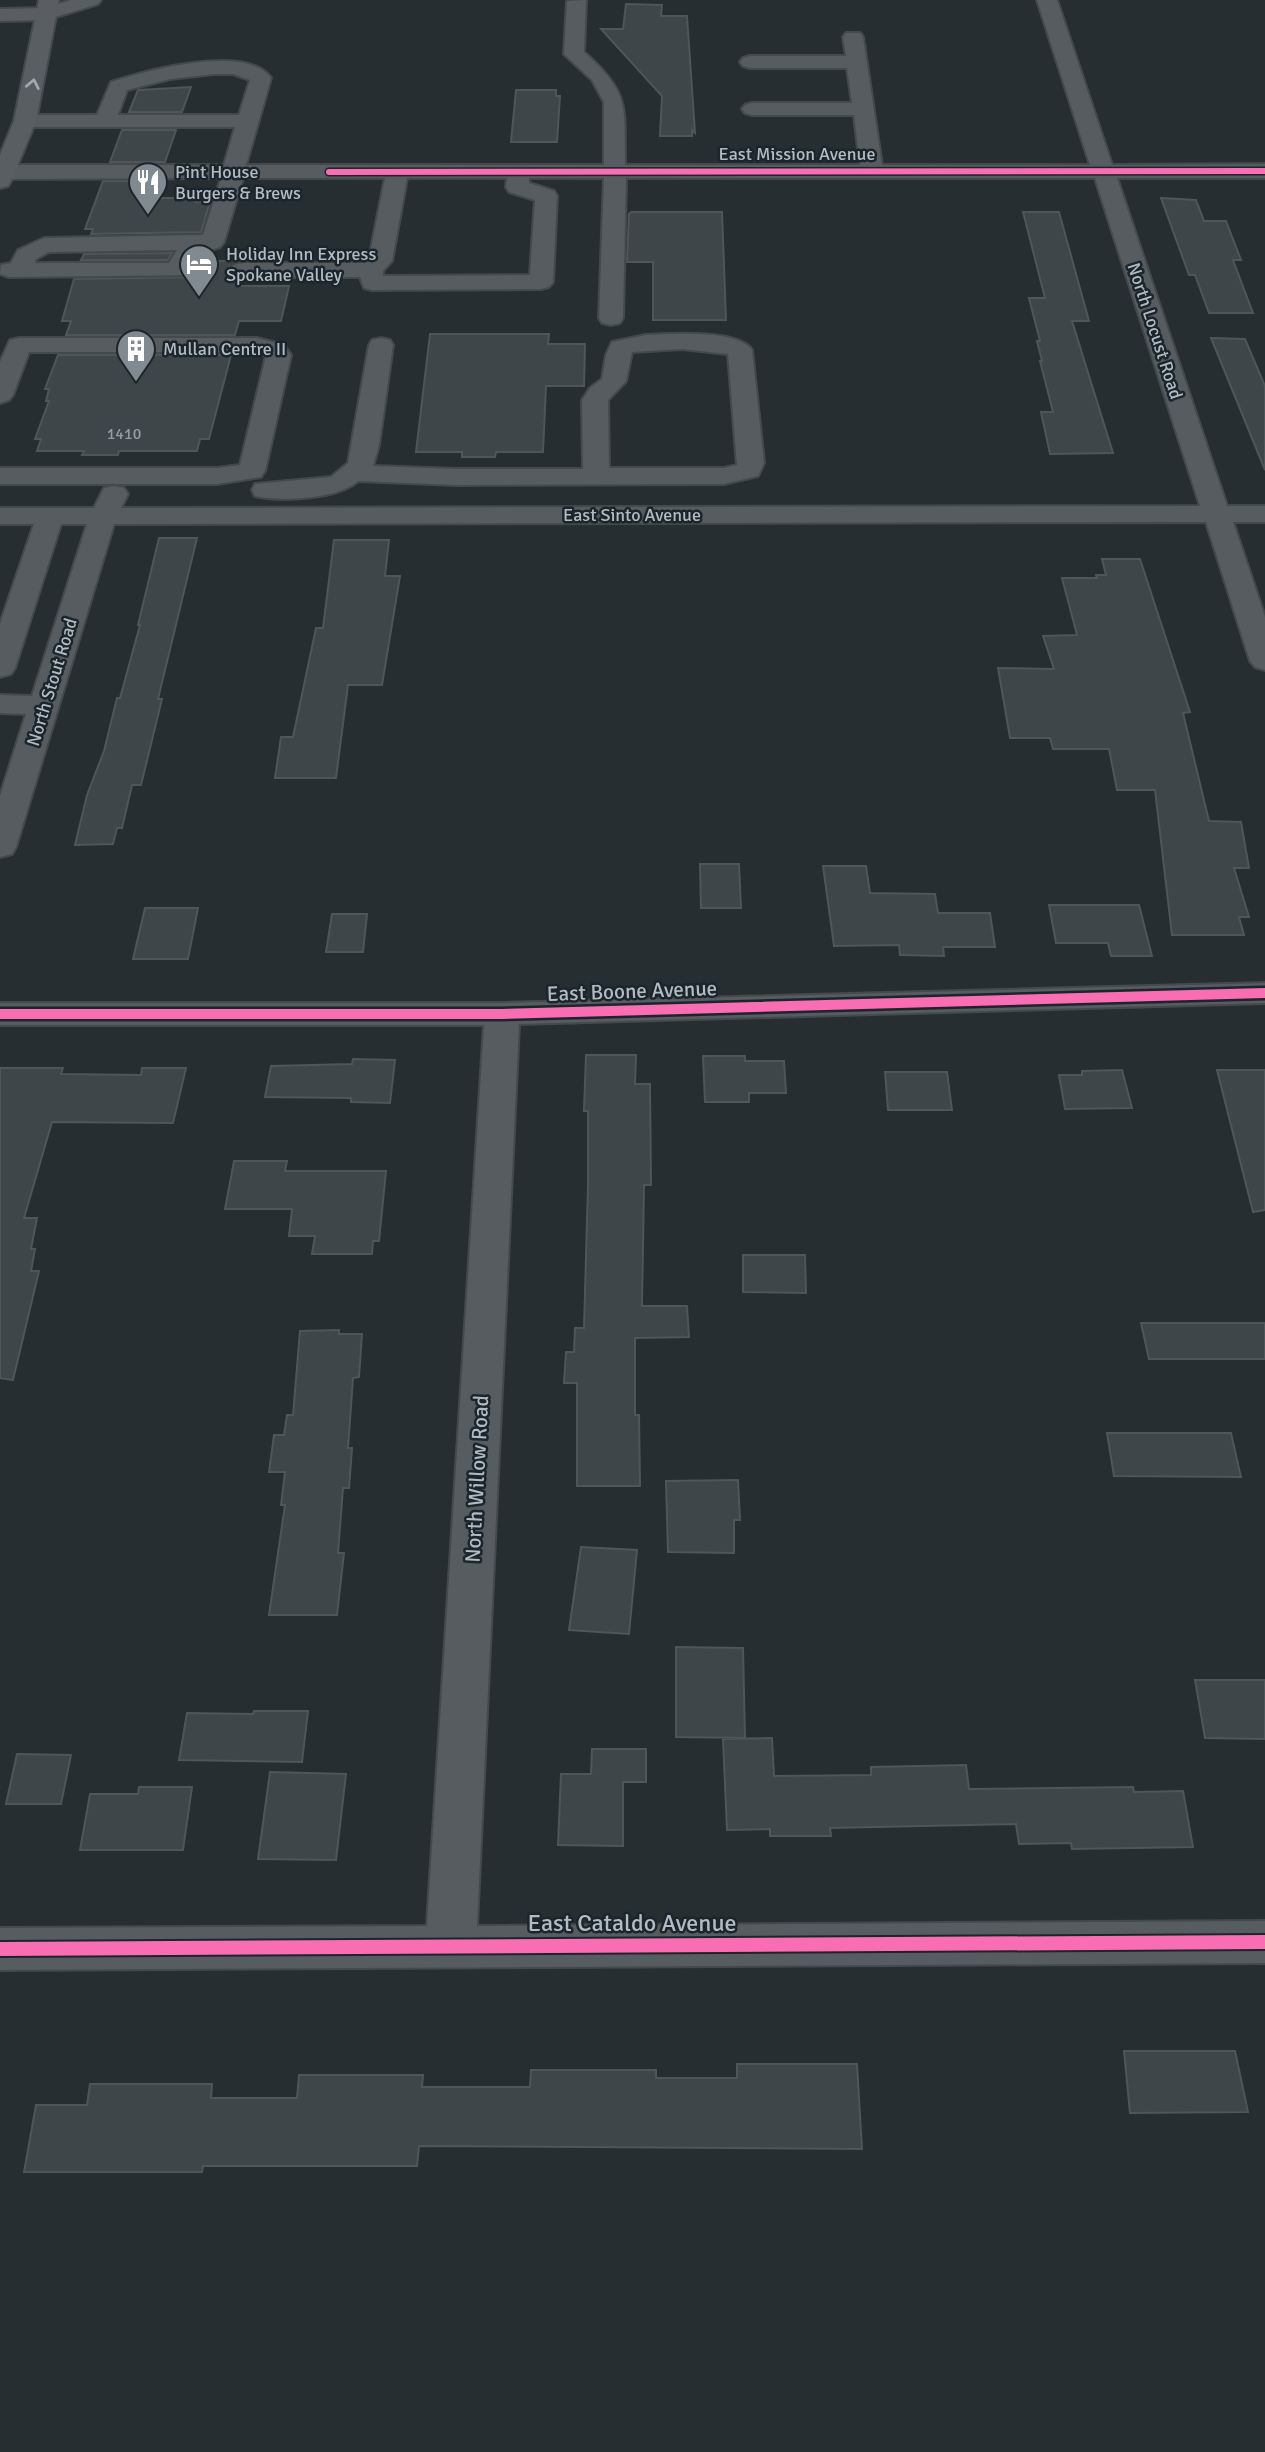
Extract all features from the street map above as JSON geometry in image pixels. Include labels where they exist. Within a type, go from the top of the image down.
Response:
[{"type":"highway","points":[[0,15],[91,0]]},
{"type":"main road","points":[[1,175],[25,121],[48,7]]},
{"type":"street","name":"North Locust Road","points":[[1047,0],[1214,514],[1265,661]]},
{"type":"street","points":[[577,1],[574,54],[600,77],[614,102],[615,242],[611,318]]},
{"type":"street","points":[[853,37],[872,171]]},
{"type":"street","points":[[750,62],[856,62]]},
{"type":"street","points":[[98,120],[101,93],[127,83],[183,70],[255,72],[261,78],[212,242]]},
{"type":"street","points":[[74,156],[68,138],[98,120],[127,83]]},
{"type":"street","points":[[751,109],[863,110]]},
{"type":"street","points":[[25,121],[247,121]]},
{"type":"street","name":"East Mission Avenue","points":[[1,175],[74,156],[234,172],[1265,171]]},
{"type":"street","points":[[242,270],[371,270],[380,261],[397,172]]},
{"type":"street","points":[[371,270],[372,283],[541,282],[546,196],[517,187],[519,173]]},
{"type":"street","points":[[10,270],[26,255],[44,245],[73,242],[212,242]]},
{"type":"street","points":[[10,270],[187,270],[189,249],[212,242]]},
{"type":"street","points":[[355,473],[457,477],[596,477],[724,476],[749,470],[751,463],[740,350],[711,343],[638,343],[621,347],[615,378],[598,393],[595,400],[596,477]]},
{"type":"street","points":[[0,395],[10,345],[249,345],[268,347],[279,355],[252,471],[217,476],[0,476]]},
{"type":"street","points":[[103,516],[111,496],[123,491],[298,491],[339,484],[360,466],[366,445],[381,345]]},
{"type":"street","points":[[670,476],[674,515]]},
{"type":"street","name":"East Sinto Avenue","points":[[0,516],[1265,514]]},
{"type":"street","points":[[0,668],[50,516]]},
{"type":"street","name":"North Stout Road","points":[[0,847],[103,516]]},
{"type":"street","points":[[0,704],[44,705]]},
{"type":"street","name":"East Boone Avenue","points":[[0,1014],[502,1014],[1265,993]]},
{"type":"street","name":"North Willow Road","points":[[451,1945],[502,1014]]},
{"type":"street","name":"East Cataldo Avenue","points":[[0,1949],[1265,1942]]},
{"type":"building","points":[[626,4],[662,5],[661,16],[687,16],[695,133],[692,130],[692,136],[660,136],[662,96],[601,29],[623,29]]},
{"type":"building","points":[[191,87],[182,112],[129,112],[138,90]]},
{"type":"building","points":[[516,90],[556,90],[556,96],[560,96],[557,142],[511,142]]},
{"type":"building","points":[[122,130],[176,130],[165,162],[110,162]]},
{"type":"building","name":"Pint House Burgers & Brews","points":[[103,181],[159,181],[153,198],[196,198],[195,202],[210,202],[201,232],[91,234],[93,229],[85,229]]},
{"type":"building","points":[[1161,198],[1196,200],[1204,221],[1226,221],[1241,260],[1233,260],[1253,313],[1209,313],[1195,275],[1189,275]]},
{"type":"building","points":[[631,212],[722,212],[726,320],[653,320],[653,262],[627,262]]},
{"type":"building","points":[[1023,212],[1059,212],[1089,321],[1072,321],[1113,453],[1050,454],[1041,412],[1053,412],[1040,361],[1037,341],[1040,341],[1029,298],[1045,298]]},
{"type":"building","points":[[172,253],[168,260],[81,260],[84,254]]},
{"type":"building","name":"Holiday Inn Express Spokane Valley","points":[[197,261],[240,261],[232,263],[227,270],[232,277],[239,279],[238,286],[289,286],[281,321],[239,321],[235,335],[66,335],[71,321],[62,321],[74,279],[207,277],[211,268],[205,262]]},
{"type":"building","points":[[430,334],[549,334],[548,344],[585,344],[584,386],[546,386],[543,452],[496,452],[495,457],[462,457],[462,452],[416,452]]},
{"type":"building","points":[[1211,338],[1245,339],[1265,386],[1265,470]]},
{"type":"building","points":[[58,355],[231,355],[209,439],[200,439],[197,451],[119,451],[118,455],[82,455],[84,451],[37,451],[41,439],[35,439],[49,401],[46,401],[49,389],[45,389]]},
{"type":"building","points":[[159,538],[197,538],[158,699],[162,699],[141,785],[132,785],[122,828],[117,828],[113,844],[75,845],[87,795],[104,751],[140,625]]},
{"type":"building","points":[[334,540],[389,540],[385,576],[400,576],[382,685],[348,685],[336,778],[275,778],[281,737],[293,737],[316,628],[323,628]]},
{"type":"building","points":[[1102,559],[1140,559],[1190,712],[1183,713],[1209,821],[1241,822],[1249,868],[1234,868],[1249,917],[1239,917],[1244,935],[1172,935],[1155,790],[1117,790],[1109,749],[1053,749],[1050,738],[1010,738],[998,668],[1054,669],[1043,636],[1077,635],[1062,578],[1097,578],[1096,575],[1106,575]]},
{"type":"building","points":[[700,864],[739,864],[741,908],[701,908]]},
{"type":"building","points":[[823,866],[866,866],[870,893],[935,894],[938,913],[990,913],[995,947],[943,947],[944,956],[900,955],[899,945],[834,946]]},
{"type":"building","points":[[1049,905],[1139,905],[1152,956],[1111,956],[1108,943],[1056,943]]},
{"type":"building","points":[[145,908],[198,908],[188,959],[133,959]]},
{"type":"building","points":[[332,914],[367,914],[363,952],[326,952]]},
{"type":"building","points":[[586,1055],[636,1055],[635,1084],[650,1084],[651,1185],[644,1185],[642,1306],[687,1306],[689,1337],[635,1338],[635,1415],[639,1415],[640,1486],[577,1486],[577,1383],[564,1383],[566,1352],[574,1352],[575,1328],[584,1328],[588,1185],[588,1111],[584,1111]]},
{"type":"building","points":[[703,1056],[745,1056],[745,1061],[784,1061],[786,1093],[749,1093],[749,1102],[705,1102]]},
{"type":"building","points":[[353,1059],[395,1060],[390,1103],[351,1102],[351,1098],[265,1097],[271,1066],[352,1064]]},
{"type":"building","points":[[0,1068],[63,1068],[61,1074],[141,1075],[142,1068],[186,1068],[173,1123],[52,1122],[24,1218],[37,1218],[31,1249],[35,1249],[31,1271],[39,1271],[13,1380],[0,1378]]},
{"type":"building","points":[[1122,1070],[1132,1108],[1065,1109],[1059,1075],[1082,1075],[1082,1071]]},
{"type":"building","points":[[1217,1070],[1265,1070],[1265,1210],[1253,1212]]},
{"type":"building","points":[[885,1072],[947,1072],[952,1110],[888,1110]]},
{"type":"building","points":[[234,1161],[287,1161],[285,1171],[386,1171],[379,1241],[373,1241],[372,1254],[312,1254],[315,1236],[289,1236],[292,1209],[225,1209]]},
{"type":"building","points":[[743,1255],[805,1255],[806,1293],[743,1292]]},
{"type":"building","points":[[1141,1323],[1265,1323],[1265,1359],[1149,1359]]},
{"type":"building","points":[[339,1330],[339,1334],[362,1334],[359,1377],[353,1378],[348,1448],[352,1448],[349,1488],[343,1488],[338,1553],[344,1553],[337,1615],[269,1615],[285,1505],[281,1505],[285,1472],[269,1472],[274,1435],[284,1435],[287,1415],[293,1415],[300,1331]]},
{"type":"building","points":[[1107,1433],[1231,1433],[1241,1477],[1114,1476]]},
{"type":"building","points":[[738,1480],[740,1520],[734,1520],[734,1553],[668,1552],[666,1481]]},
{"type":"building","points":[[581,1547],[637,1550],[629,1634],[569,1630]]},
{"type":"building","points":[[676,1647],[743,1648],[745,1738],[676,1737]]},
{"type":"building","points":[[1195,1680],[1265,1680],[1265,1739],[1205,1738]]},
{"type":"building","points":[[254,1711],[308,1711],[302,1762],[179,1760],[187,1713],[253,1714]]},
{"type":"building","points":[[772,1738],[774,1776],[871,1775],[871,1767],[966,1765],[969,1789],[1133,1787],[1134,1792],[1183,1791],[1193,1847],[1072,1849],[1071,1843],[1019,1844],[1016,1824],[830,1828],[831,1836],[770,1836],[770,1829],[727,1830],[723,1739]]},
{"type":"building","points":[[592,1749],[646,1749],[646,1782],[623,1782],[623,1846],[558,1845],[561,1774],[591,1774]]},
{"type":"building","points":[[17,1754],[71,1755],[61,1804],[6,1804]]},
{"type":"building","points":[[270,1772],[346,1774],[336,1860],[258,1859]]},
{"type":"building","points":[[139,1787],[192,1787],[183,1850],[80,1850],[90,1794],[138,1794]]},
{"type":"building","points":[[1124,2051],[1235,2051],[1248,2112],[1130,2113]]},
{"type":"building","points":[[737,2064],[857,2064],[862,2149],[419,2146],[417,2166],[203,2166],[202,2172],[24,2172],[36,2105],[87,2105],[90,2084],[212,2084],[211,2098],[297,2098],[299,2075],[423,2075],[422,2087],[530,2087],[531,2070],[656,2070],[656,2078],[737,2078]]},
{"type":"tunnel","points":[[197,270],[242,270]]},
{"type":"cycle path","points":[[329,172],[1265,171]]},
{"type":"cycle path","points":[[0,1014],[502,1014],[1265,993]]},
{"type":"cycle path","points":[[0,1949],[1265,1942]]},
{"type":"place","name":"Pint House Burgers & Brews","points":[[148,216]]},
{"type":"place","name":"Holiday Inn Express Spokane Valley","points":[[199,298]]},
{"type":"place","name":"Mullan Centre II","points":[[136,383]]}]
